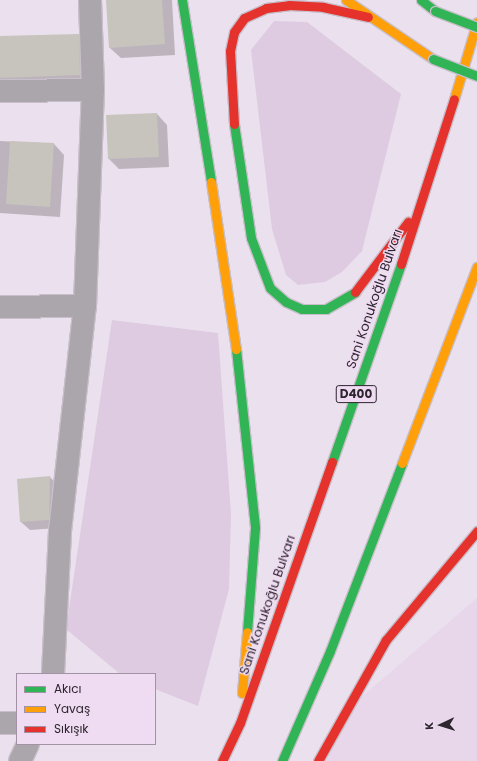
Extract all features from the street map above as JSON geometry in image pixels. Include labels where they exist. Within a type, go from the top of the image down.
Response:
[{"type":"main road","points":[[182,0],[235,335],[255,528],[240,723]]},
{"type":"main road","points":[[346,0],[368,17],[434,59],[477,76]]},
{"type":"main road","points":[[421,0],[435,10],[477,27]]},
{"type":"main road","points":[[368,17],[323,7],[289,5],[266,8],[244,18],[234,32],[230,51],[232,108],[251,238],[270,288],[286,302],[302,309],[326,308],[353,296],[424,198]]},
{"type":"main road","name":"Sani Konukoğlu Bulvarı","points":[[222,761],[240,723],[424,198],[477,22]]},
{"type":"main road","points":[[282,761],[330,651],[477,267]]},
{"type":"main road","points":[[318,761],[386,640],[477,531]]},
{"type":"street","points":[[53,673],[60,531],[85,306],[93,90],[90,0]]},
{"type":"street","points":[[0,91],[93,90]]},
{"type":"street","points":[[0,307],[85,306]]},
{"type":"street","points":[[0,723],[16,723]]},
{"type":"street","points":[[20,761],[28,745]]},
{"type":"shaded area","points":[[274,21],[307,22],[401,94],[362,251],[342,272],[325,282],[298,285],[286,275],[272,229],[251,50]]},
{"type":"shaded area","points":[[112,320],[218,333],[231,514],[229,589],[198,706],[156,689],[156,673],[119,673],[66,629]]},
{"type":"shaded area","points":[[477,598],[477,761],[326,761],[351,706]]},
{"type":"building","points":[[106,0],[162,0],[165,44],[109,48]]},
{"type":"building","points":[[79,34],[80,75],[0,78],[0,36]]},
{"type":"building","points":[[157,113],[159,157],[108,159],[106,115]]},
{"type":"building","points":[[10,141],[54,143],[50,207],[6,204]]},
{"type":"building","points":[[50,476],[49,520],[20,522],[17,479]]},
{"type":"traffic: fast","points":[[182,0],[211,182]]},
{"type":"traffic: fast","points":[[421,0],[435,11]]},
{"type":"traffic: fast","points":[[435,11],[477,27]]},
{"type":"traffic: fast","points":[[433,59],[477,76]]},
{"type":"traffic: fast","points":[[234,124],[251,238],[270,288],[286,302],[302,309],[326,309],[355,292]]},
{"type":"traffic: fast","points":[[332,462],[401,264]]},
{"type":"traffic: fast","points":[[236,349],[255,528],[247,632]]},
{"type":"traffic: fast","points":[[282,761],[330,651],[402,463]]},
{"type":"traffic: slow","points":[[346,0],[433,59]]},
{"type":"traffic: slow","points":[[454,99],[477,22]]},
{"type":"traffic: slow","points":[[211,182],[236,349]]},
{"type":"traffic: slow","points":[[402,463],[477,267]]},
{"type":"traffic: slow","points":[[242,693],[247,632]]},
{"type":"traffic: jam","points":[[234,124],[230,51],[234,32],[244,18],[266,8],[289,5],[323,7],[368,17]]},
{"type":"traffic: jam","points":[[401,264],[454,99]]},
{"type":"traffic: jam","points":[[355,292],[408,222]]},
{"type":"traffic: jam","points":[[222,761],[240,723],[332,462]]},
{"type":"traffic: jam","points":[[318,761],[386,640],[477,531]]}]
